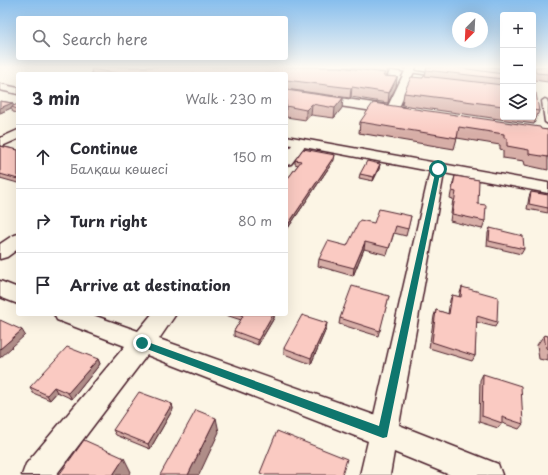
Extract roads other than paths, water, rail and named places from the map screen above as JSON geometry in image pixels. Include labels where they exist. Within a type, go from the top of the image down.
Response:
[{"type":"street","points":[[392,110],[402,89]]},
{"type":"street","points":[[288,94],[415,113]]},
{"type":"street","points":[[0,144],[16,135]]},
{"type":"street","points":[[288,140],[548,188]]},
{"type":"street","points":[[288,158],[300,143]]},
{"type":"street","points":[[374,475],[438,169]]},
{"type":"street","points":[[0,253],[16,241]]},
{"type":"street","points":[[0,289],[16,295]]},
{"type":"street","points":[[70,316],[383,433],[487,475]]},
{"type":"street","points":[[37,475],[163,316]]},
{"type":"lane","points":[[544,101],[545,129]]}]
